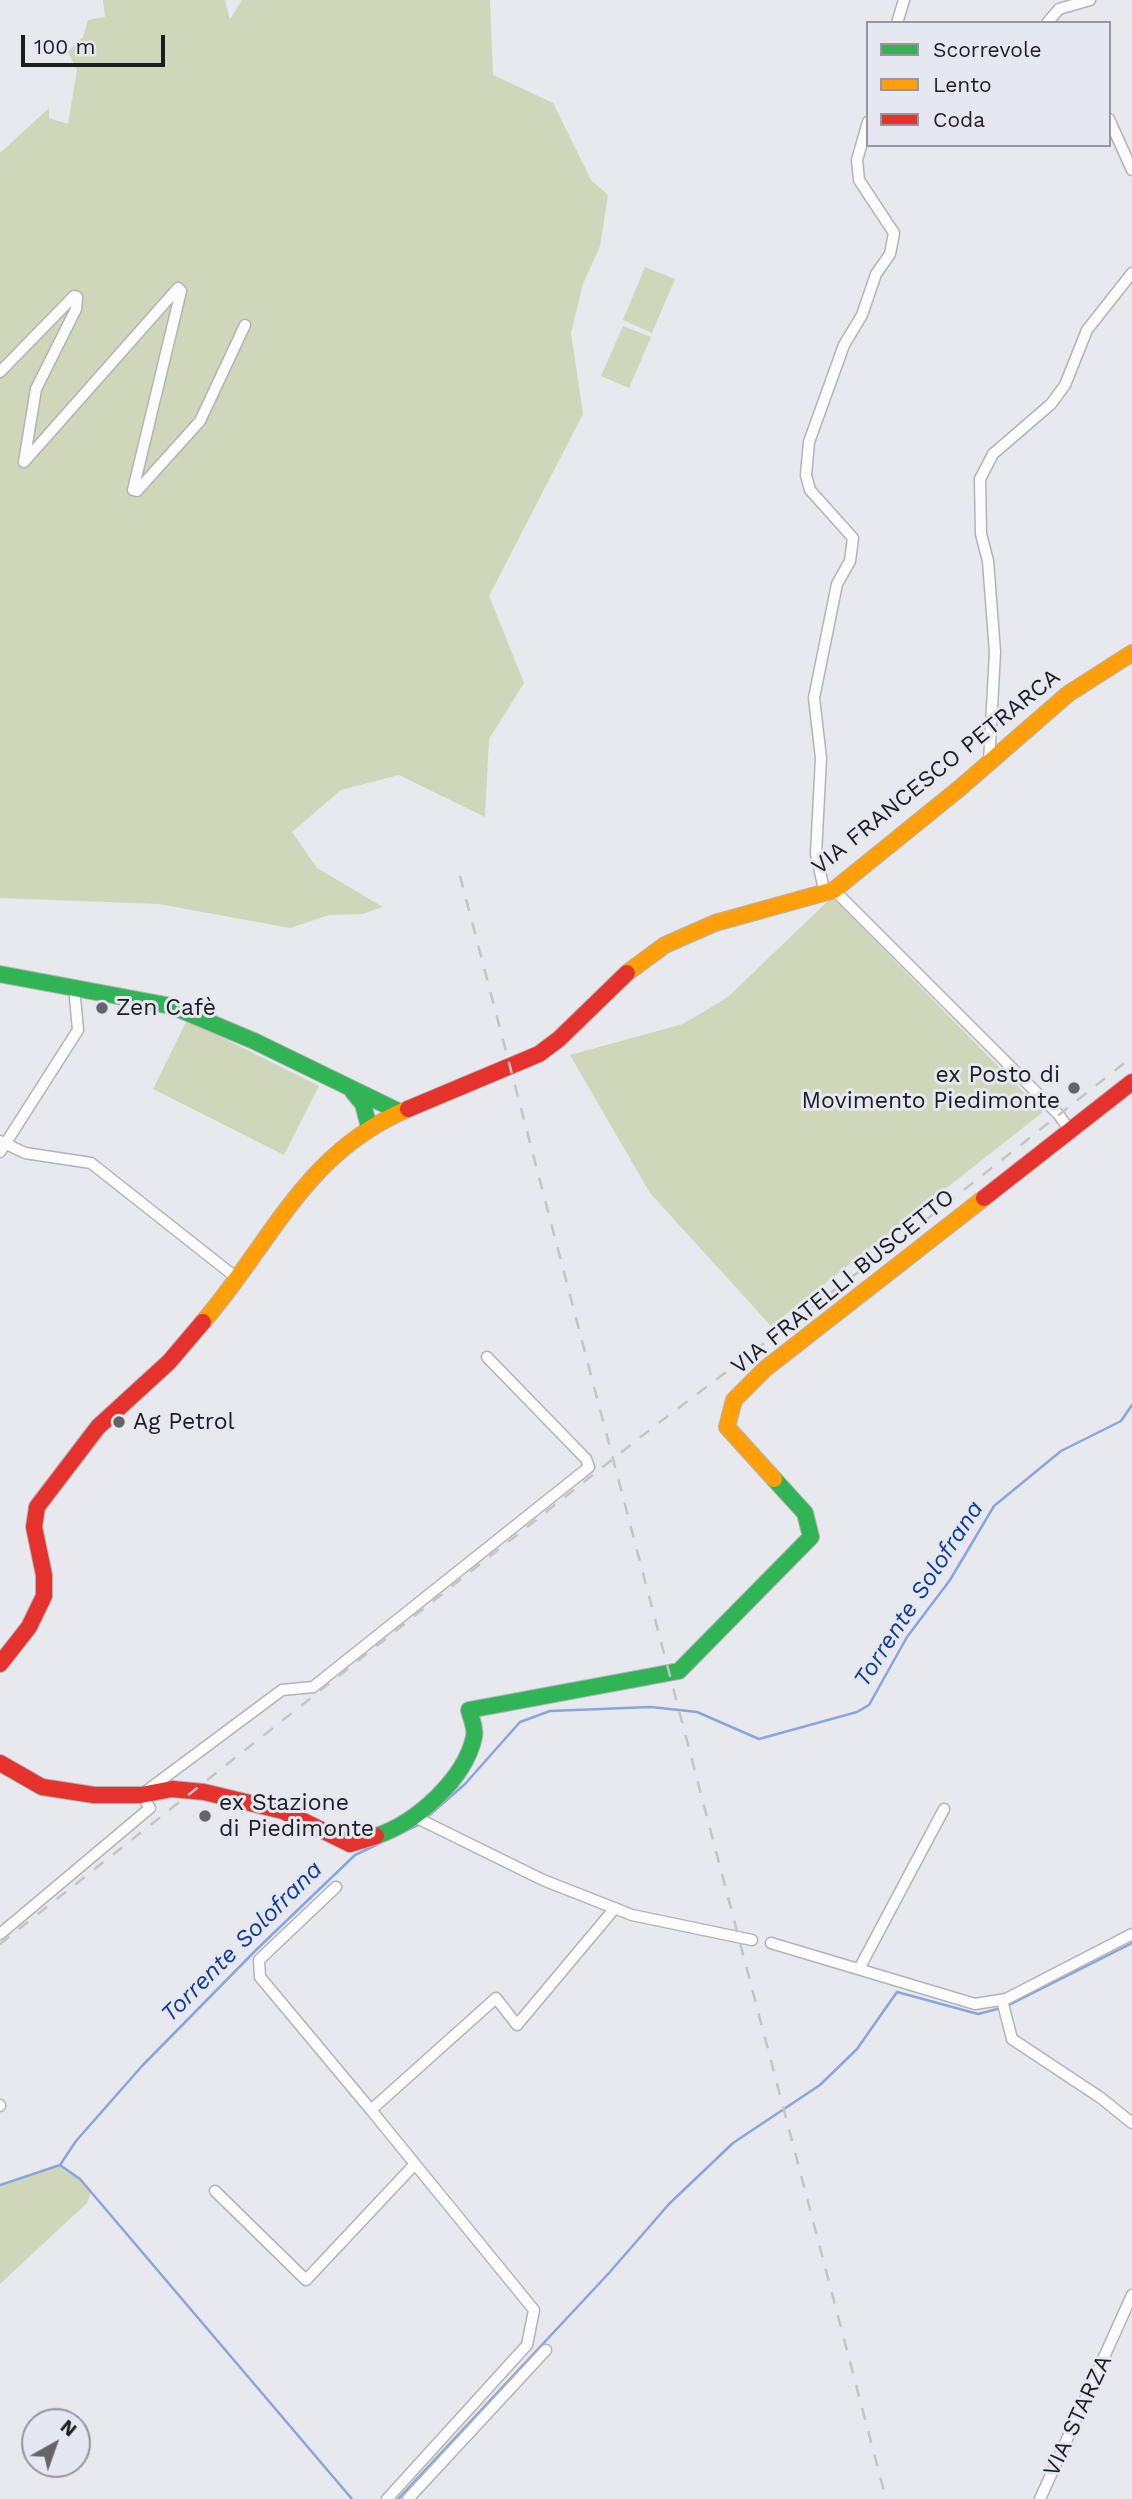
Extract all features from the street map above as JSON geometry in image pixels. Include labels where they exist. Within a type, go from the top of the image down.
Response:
[{"type":"street","points":[[898,21],[904,0]]},
{"type":"street","points":[[1049,21],[1059,9],[1090,0]]},
{"type":"street","points":[[1111,123],[1132,170]]},
{"type":"street","points":[[866,129],[857,160],[859,180],[894,233],[890,254],[876,274],[862,315],[844,345],[813,430],[806,475],[810,490],[853,538],[854,549],[837,584],[814,698],[821,758],[816,854],[829,892],[1059,1115],[1070,1130]]},
{"type":"street","points":[[989,762],[995,652],[988,561],[981,534],[981,479],[993,454],[1051,404],[1065,384],[1087,330],[1132,273]]},
{"type":"street","points":[[0,373],[74,296],[77,297],[76,309],[36,389],[24,462],[178,288],[181,291],[133,490],[138,491],[200,421],[245,325]]},
{"type":"street","name":"VIA FRANCESCO PETRARCA","points":[[0,1664],[35,1617],[43,1598],[43,1568],[32,1532],[32,1520],[37,1507],[98,1427],[169,1362],[238,1279],[310,1178],[336,1151],[369,1128],[400,1112],[539,1054],[568,1030],[617,980],[677,939],[715,923],[829,892],[989,762],[1078,685],[1132,653]]},
{"type":"street","points":[[0,974],[171,1006],[254,1041],[353,1092],[400,1112]]},
{"type":"street","points":[[75,987],[78,1030],[2,1146],[25,1153],[91,1163],[238,1279]]},
{"type":"street","name":"VIA FRATELLI BUSCETTO","points":[[0,1763],[42,1787],[94,1795],[141,1795],[172,1789],[204,1792],[283,1811],[350,1844],[421,1821],[464,1767],[475,1734],[469,1710],[679,1671],[811,1538],[804,1513],[727,1427],[734,1400],[765,1368],[1132,1082]]},
{"type":"street","points":[[353,1092],[363,1104],[369,1128]]},
{"type":"street","points":[[0,1934],[150,1808],[141,1795],[282,1690],[313,1687],[589,1467],[586,1459],[487,1357]]},
{"type":"street","points":[[859,1969],[944,1810]]},
{"type":"street","points":[[421,1821],[543,1880],[632,1915],[752,1940]]},
{"type":"street","points":[[336,1887],[259,1960],[260,1977],[534,2310],[527,2345],[387,2499]]},
{"type":"street","points":[[371,2110],[496,1998],[517,2025],[615,1908]]},
{"type":"street","points":[[771,1943],[975,2004],[1003,2005],[1132,1934]]},
{"type":"street","points":[[1003,2005],[1012,2039],[1101,2098],[1132,2123]]},
{"type":"street","points":[[215,2191],[306,2280],[415,2164]]},
{"type":"street","name":"VIA STARZA","points":[[1040,2499],[1132,2295]]},
{"type":"street","points":[[408,2499],[546,2350]]},
{"type":"green space","points":[[103,0],[225,0],[230,19],[242,0],[490,0],[493,75],[553,103],[591,180],[608,195],[600,246],[583,284],[571,333],[583,414],[489,596],[524,683],[489,739],[485,817],[399,775],[341,790],[292,832],[317,868],[383,907],[362,914],[329,915],[290,928],[159,904],[0,898],[0,153],[49,108],[49,118],[68,124],[77,70],[68,52],[83,37],[88,20],[105,17]]},
{"type":"green space","points":[[645,267],[675,279],[652,333],[623,320]]},
{"type":"green space","points":[[623,326],[651,337],[629,388],[601,376]]},
{"type":"green space","points":[[832,897],[1043,1112],[771,1326],[650,1193],[570,1055],[683,1024],[728,997]]},
{"type":"green space","points":[[187,1020],[319,1086],[284,1155],[153,1089]]},
{"type":"green space","points":[[60,2165],[80,2179],[91,2192],[87,2203],[0,2284],[0,2185]]},
{"type":"waterway","name":"Torrente Solofrana","points":[[425,1819],[465,1784],[520,1722],[550,1711],[651,1707],[697,1712],[759,1739],[857,1712],[869,1705],[907,1637],[950,1580],[994,1506],[1061,1451],[1121,1421],[1132,1405]]},
{"type":"waterway","name":"Torrente Solofrana","points":[[60,2165],[76,2141],[142,2066],[256,1950],[355,1855],[420,1824]]},
{"type":"waterway","name":"Torrente Solofrana","points":[[1007,2006],[1132,1943]]},
{"type":"waterway","name":"Torrente Solofrana","points":[[398,2499],[609,2273],[669,2204],[733,2143],[820,2085],[857,2049],[897,1992],[978,2014],[1001,2008]]},
{"type":"waterway","name":"Torrente Solofrana","points":[[0,2185],[60,2165],[80,2179],[352,2499]]},
{"type":"railway","points":[[460,876],[886,2499]]},
{"type":"railway","points":[[0,1944],[652,1428],[898,1242],[1132,1057]]},
{"type":"traffic: fast","points":[[0,974],[171,1006],[254,1041],[400,1112]]},
{"type":"traffic: fast","points":[[353,1092],[363,1104],[369,1127]]},
{"type":"traffic: fast","points":[[376,1836],[407,1821],[450,1783],[469,1753],[474,1737],[469,1710],[679,1671],[811,1537],[805,1513],[774,1479]]},
{"type":"traffic: slow","points":[[627,973],[665,945],[715,923],[834,890],[960,788],[1068,694],[1132,653]]},
{"type":"traffic: slow","points":[[203,1322],[316,1174],[342,1149],[372,1127],[408,1109]]},
{"type":"traffic: slow","points":[[774,1479],[727,1427],[734,1400],[765,1369],[984,1198]]},
{"type":"traffic: jam","points":[[408,1109],[539,1054],[559,1039],[627,973]]},
{"type":"traffic: jam","points":[[984,1198],[1132,1082]]},
{"type":"traffic: jam","points":[[0,1664],[29,1627],[44,1596],[44,1575],[34,1527],[37,1507],[98,1427],[169,1362],[203,1322]]},
{"type":"traffic: jam","points":[[0,1763],[42,1787],[94,1795],[141,1795],[172,1789],[204,1792],[283,1811],[350,1844],[376,1836]]},
{"type":"place","name":"Zen Cafè","points":[[102,1008]]},
{"type":"place","name":"ex Posto di Movimento Piedimonte","points":[[1074,1088]]},
{"type":"place","name":"Ag Petrol","points":[[119,1422]]},
{"type":"place","name":"ex Stazione di Piedimonte","points":[[205,1816]]}]
